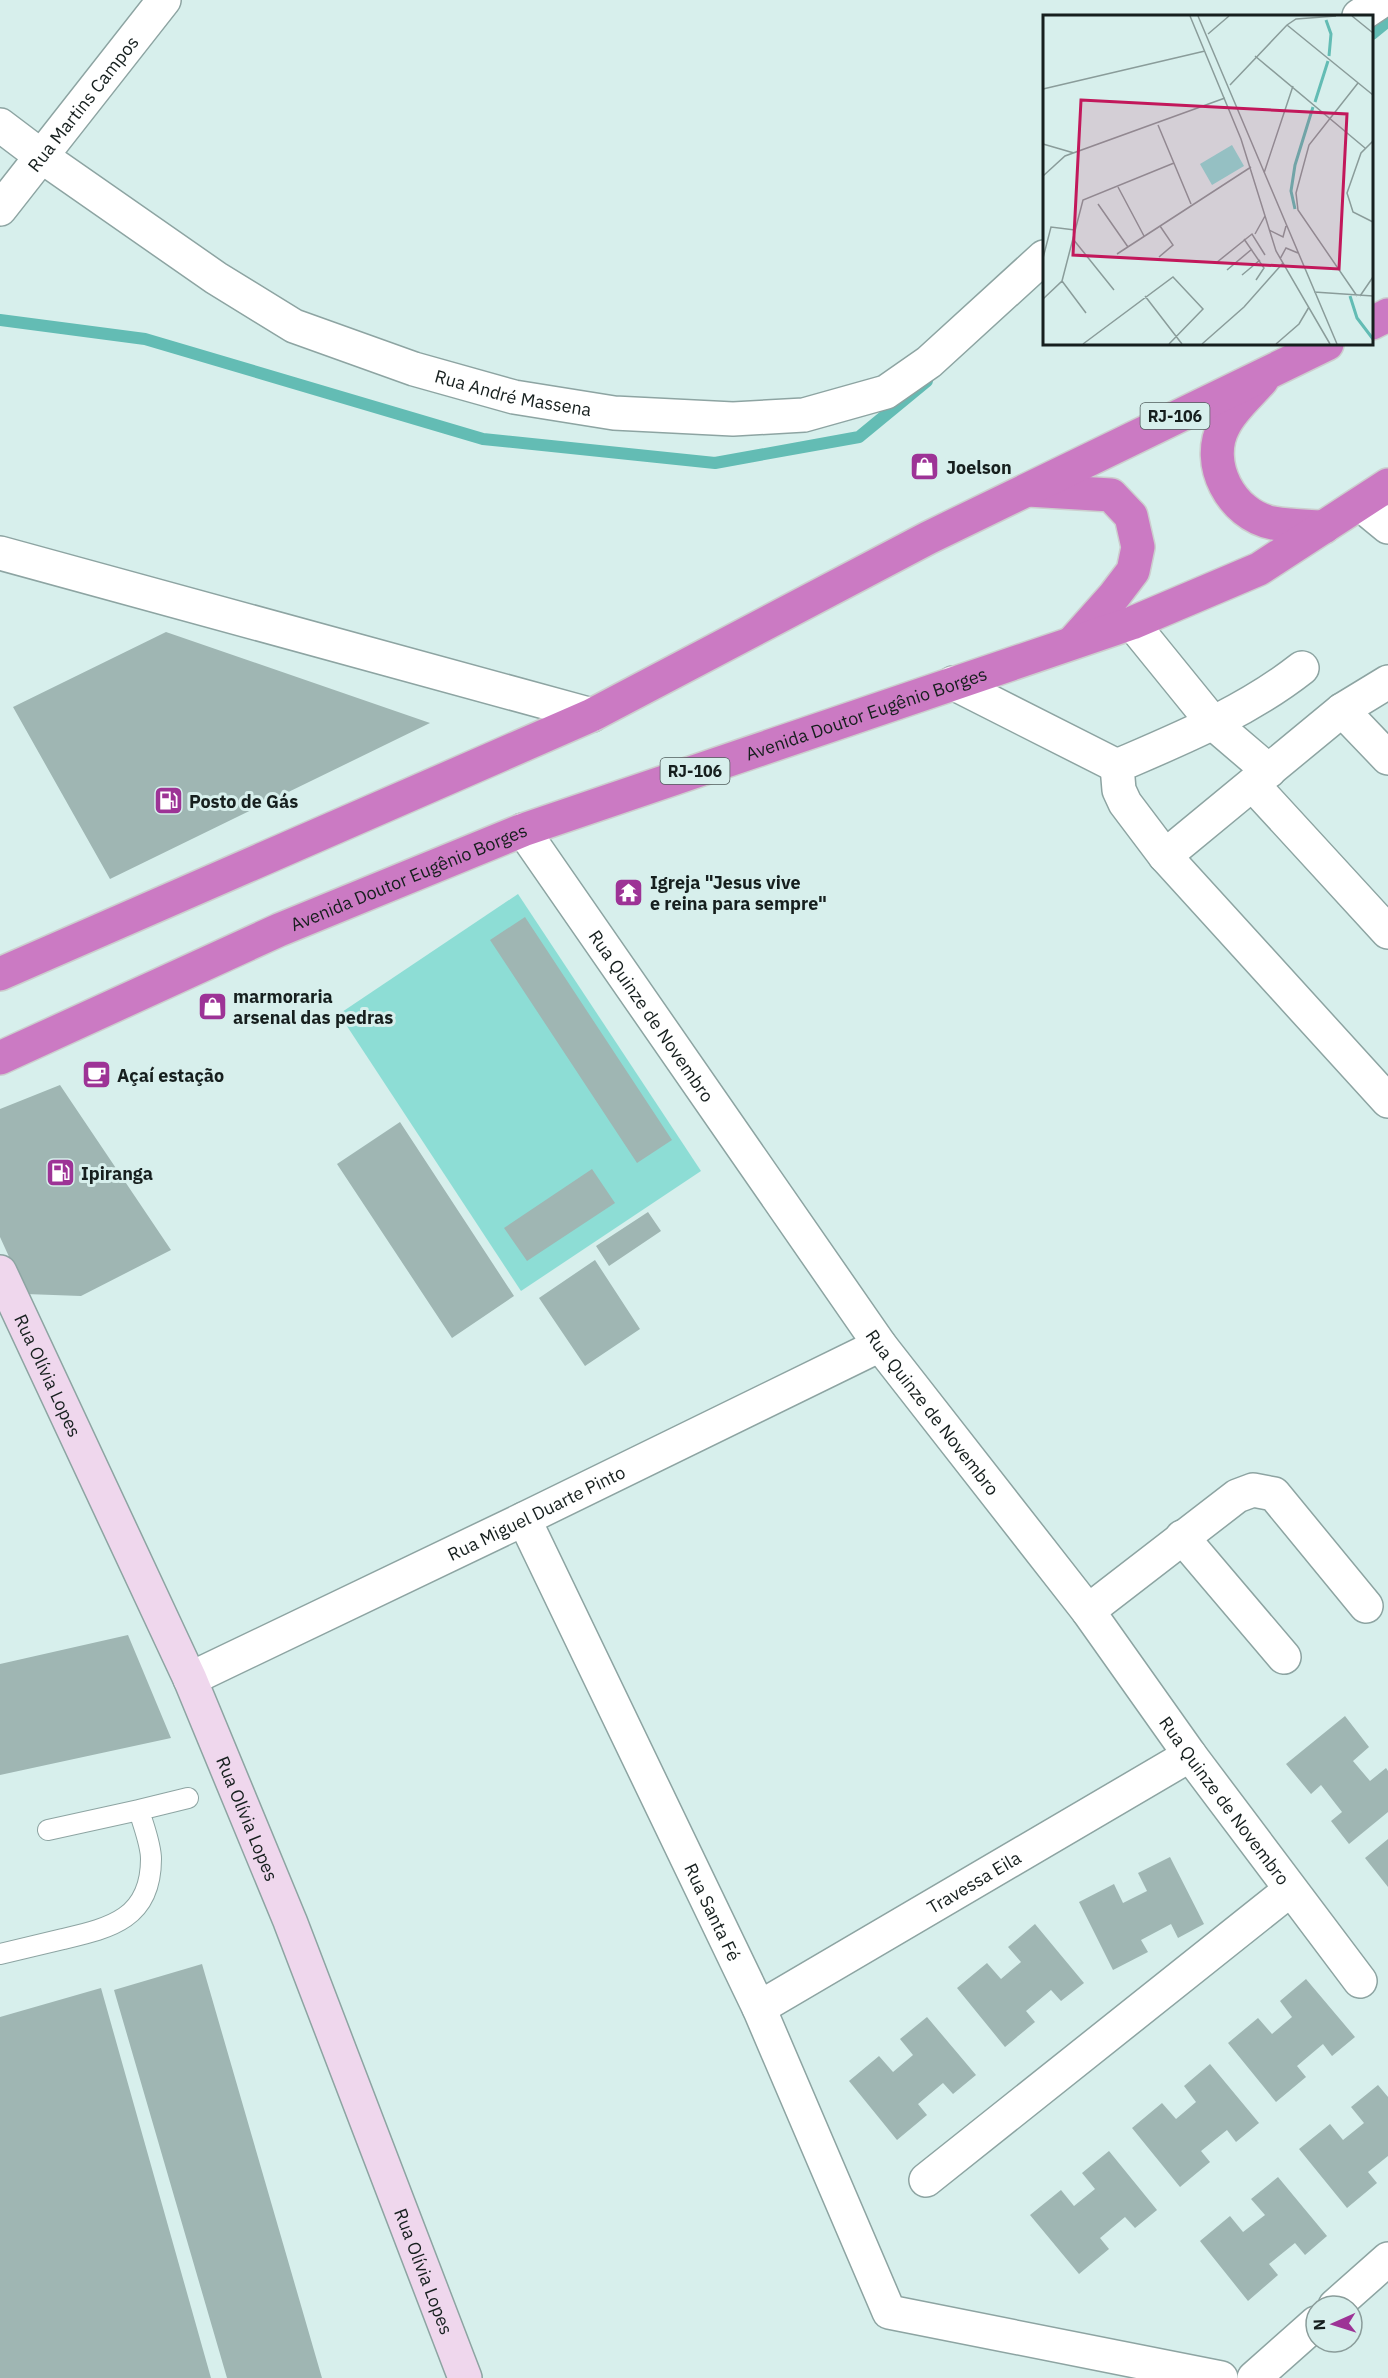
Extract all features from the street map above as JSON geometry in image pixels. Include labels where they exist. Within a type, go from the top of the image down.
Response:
[{"type":"highway","points":[[1373,322],[1388,315]]},
{"type":"highway","name":"RJ-106","points":[[0,974],[592,715],[1023,490],[1325,345]]},
{"type":"highway","points":[[1271,369],[1224,424],[1217,441],[1217,464],[1229,492],[1246,510],[1271,523],[1324,527]]},
{"type":"highway","name":"Avenida Doutor Eugênio Borges","points":[[0,1058],[279,930],[523,830],[1132,623],[1259,569],[1388,485]]},
{"type":"highway","points":[[1023,490],[1111,495],[1131,516],[1138,547],[1133,571],[1073,642]]},
{"type":"street","name":"Rua Martins Campos","points":[[0,208],[164,0]]},
{"type":"street","points":[[1360,15],[1383,0]]},
{"type":"street","name":"Rua André Massena","points":[[0,125],[216,278],[294,326],[414,369],[514,398],[614,413],[733,419],[804,415],[886,392],[929,362],[1043,258]]},
{"type":"street","points":[[1360,504],[1388,527]]},
{"type":"street","points":[[0,553],[592,715]]},
{"type":"street","points":[[1132,623],[1388,932]]},
{"type":"street","points":[[1117,766],[1214,724],[1268,694],[1302,668]]},
{"type":"street","points":[[1165,856],[1342,710],[1388,682]]},
{"type":"street","points":[[953,683],[1117,766]]},
{"type":"street","points":[[1342,710],[1388,758]]},
{"type":"street","points":[[1117,766],[1119,790],[1125,803],[1165,856],[1388,1101]]},
{"type":"street","name":"Rua Quinze de Novembro","points":[[523,830],[880,1345],[1088,1611],[1190,1755],[1360,1982]]},
{"type":"street","name":"Rua Olívia Lopes","points":[[0,1272],[190,1679],[290,1921],[465,2378]]},
{"type":"street","name":"Rua Miguel Duarte Pinto","points":[[190,1679],[880,1345]]},
{"type":"street","points":[[1088,1611],[1237,1496],[1253,1490],[1274,1494],[1366,1606]]},
{"type":"street","name":"Rua Santa Fé","points":[[524,1519],[759,2008],[889,2312],[1166,2372]]},
{"type":"street","points":[[1182,1537],[1284,1657]]},
{"type":"street","name":"Travessa Eila","points":[[759,2008],[1190,1755]]},
{"type":"street","points":[[926,2180],[1290,1890]]},
{"type":"street","points":[[1349,2294],[1388,2259]]},
{"type":"street","points":[[1254,2378],[1304,2334]]},
{"type":"street","points":[[1166,2372],[1221,2378]]},
{"type":"lane","points":[[48,1830],[188,1798]]},
{"type":"lane","points":[[0,1954],[106,1929],[128,1917],[142,1898],[149,1878],[151,1857],[139,1810]]},
{"type":"shaded area","points":[[518,894],[701,1171],[521,1291],[339,1014]]},
{"type":"building","name":"Posto de Gás","points":[[166,632],[430,723],[110,879],[13,707]]},
{"type":"building","points":[[525,917],[672,1140],[637,1163],[490,940]]},
{"type":"building","name":"Ipiranga","points":[[60,1085],[171,1250],[81,1296],[26,1294],[0,1237],[0,1109]]},
{"type":"building","points":[[400,1122],[514,1296],[452,1338],[337,1164]]},
{"type":"building","points":[[592,1169],[615,1203],[527,1261],[504,1228]]},
{"type":"building","points":[[648,1212],[661,1231],[609,1266],[596,1246]]},
{"type":"building","points":[[595,1260],[640,1329],[585,1366],[539,1298]]},
{"type":"building","points":[[128,1635],[171,1738],[0,1775],[0,1664]]},
{"type":"building","points":[[1345,1716],[1369,1747],[1353,1761],[1370,1781],[1386,1768],[1388,1771],[1388,1812],[1349,1844],[1331,1821],[1342,1812],[1321,1785],[1311,1794],[1286,1764]]},
{"type":"building","points":[[1388,1839],[1388,1887],[1365,1858]]},
{"type":"building","points":[[1170,1857],[1204,1924],[1178,1938],[1171,1924],[1141,1940],[1148,1952],[1113,1970],[1079,1902],[1114,1884],[1123,1903],[1147,1891],[1138,1873]]},
{"type":"building","points":[[1035,1924],[1084,1983],[1061,2001],[1051,1990],[1026,2011],[1035,2022],[1005,2047],[957,1988],[987,1963],[1001,1979],[1021,1962],[1008,1947]]},
{"type":"building","points":[[202,1964],[322,2378],[227,2378],[114,1990]]},
{"type":"building","points":[[1306,1979],[1355,2037],[1332,2056],[1323,2044],[1297,2066],[1306,2077],[1276,2102],[1228,2043],[1258,2018],[1272,2034],[1292,2017],[1280,2001]]},
{"type":"building","points":[[101,1988],[211,2378],[0,2378],[0,2017]]},
{"type":"building","points":[[927,2017],[976,2075],[953,2094],[943,2083],[918,2104],[927,2115],[897,2140],[849,2081],[879,2056],[893,2072],[913,2055],[900,2039]]},
{"type":"building","points":[[1210,2064],[1259,2123],[1236,2142],[1227,2130],[1201,2151],[1210,2162],[1180,2187],[1132,2128],[1162,2103],[1176,2119],[1196,2102],[1184,2086]]},
{"type":"building","points":[[1378,2085],[1388,2097],[1388,2156],[1368,2172],[1377,2183],[1347,2208],[1299,2149],[1330,2124],[1343,2140],[1364,2123],[1351,2107]]},
{"type":"building","points":[[1109,2151],[1157,2210],[1135,2228],[1125,2217],[1100,2238],[1109,2249],[1079,2274],[1030,2215],[1061,2190],[1074,2206],[1095,2189],[1082,2173]]},
{"type":"building","points":[[1278,2177],[1327,2236],[1305,2255],[1295,2243],[1269,2264],[1278,2275],[1248,2301],[1200,2241],[1230,2216],[1243,2232],[1265,2215],[1251,2199]]},
{"type":"waterway","points":[[1373,33],[1388,21]]},
{"type":"waterway","points":[[0,320],[145,339],[483,439],[715,463],[859,437],[927,381]]},
{"type":"place","name":"Joelson","points":[[925,467]]},
{"type":"place","name":"Posto de Gás","points":[[168,801]]},
{"type":"place","name":"Igreja \"Jesus vive e reina para sempre\"","points":[[629,892]]},
{"type":"place","name":"marmoraria arsenal das pedras","points":[[212,1006]]},
{"type":"place","name":"Açaí estação","points":[[96,1075]]},
{"type":"place","name":"Ipiranga","points":[[60,1173]]}]
